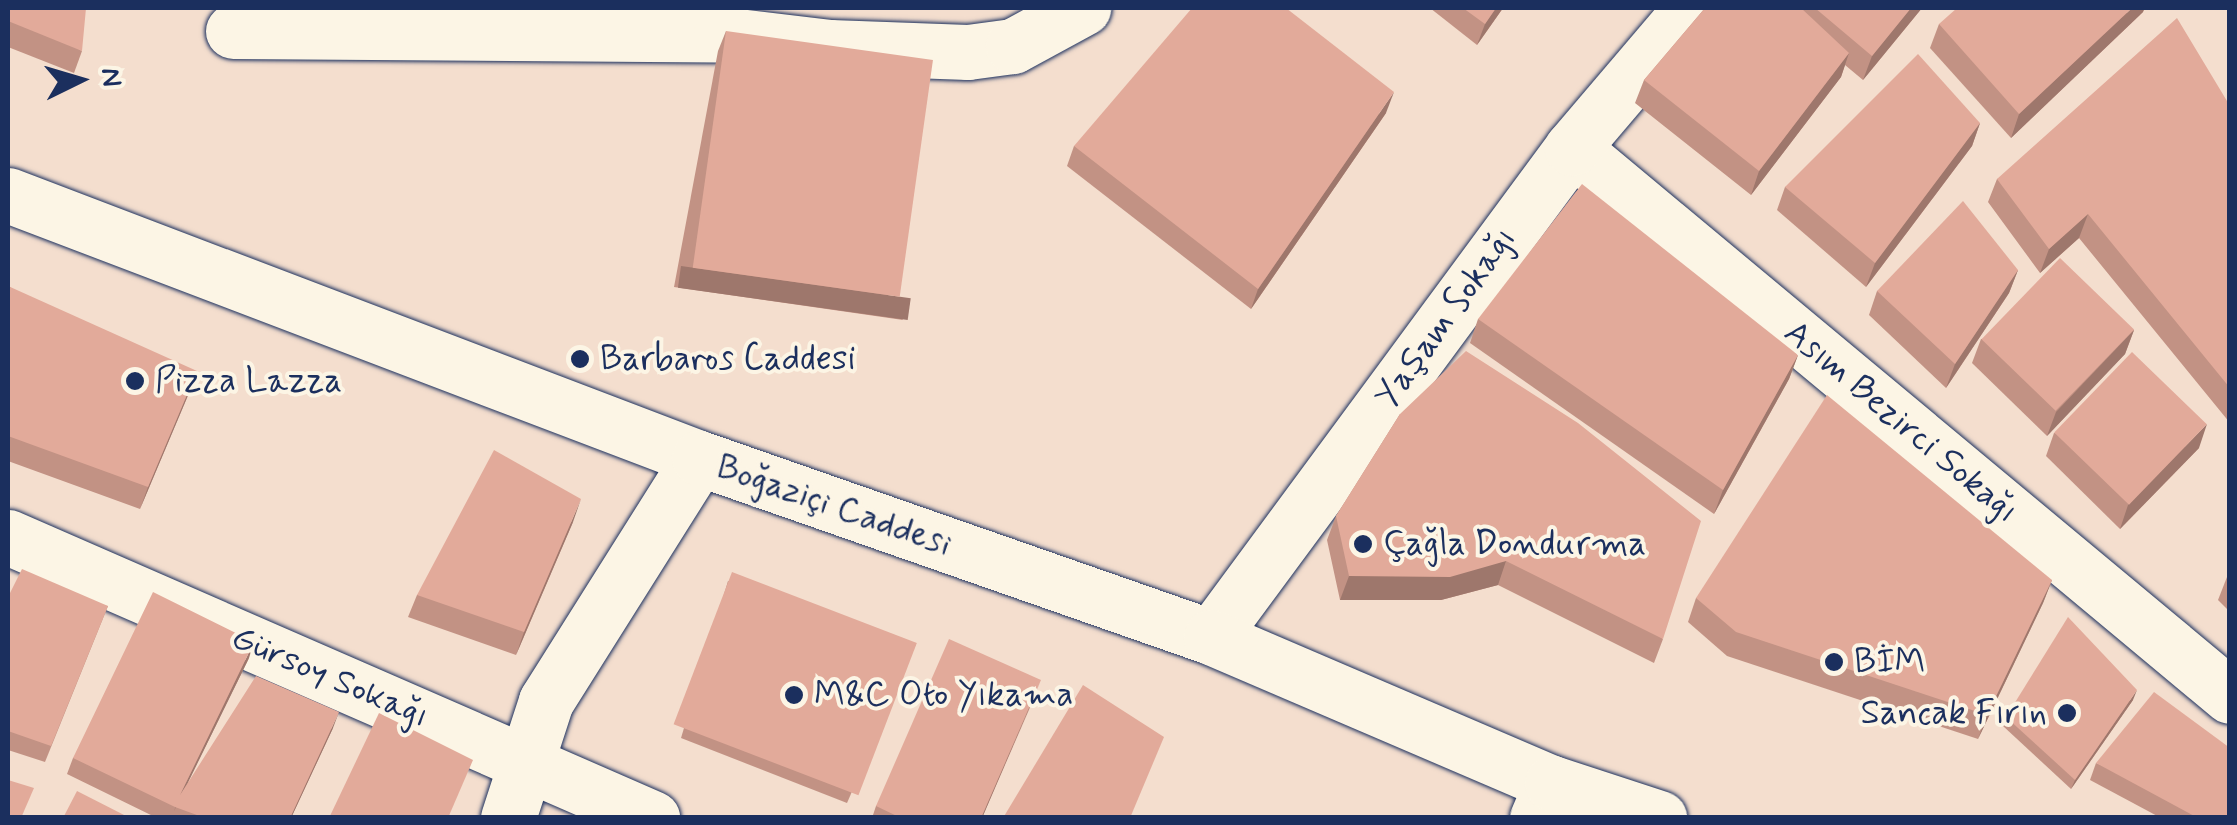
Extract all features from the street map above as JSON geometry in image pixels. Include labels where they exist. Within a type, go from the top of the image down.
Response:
[{"type":"street","points":[[233,31],[722,34],[830,48],[968,52],[1013,46],[1083,8]]},
{"type":"street","name":"Yaşam Sokağı","points":[[1211,637],[1572,148],[1691,8]]},
{"type":"street","name":"Asım Bezirci Sokağı","points":[[1572,148],[2230,696]]},
{"type":"street","name":"Boğaziçi Caddesi","points":[[8,196],[699,458],[1211,637],[1544,800],[1658,818]]},
{"type":"street","points":[[508,818],[546,701],[699,458]]},
{"type":"street","name":"Gürsoy Sokağı","points":[[8,538],[652,818]]},
{"type":"building","points":[[8,8],[86,8],[82,51],[8,21]]},
{"type":"building","points":[[1192,8],[1286,8],[1394,92],[1258,289],[1074,146]]},
{"type":"building","points":[[1463,8],[1496,8],[1485,24]]},
{"type":"building","points":[[1705,8],[1801,8],[1849,53],[1759,171],[1644,80]]},
{"type":"building","points":[[1815,8],[1911,8],[1872,56]]},
{"type":"building","points":[[1957,8],[2132,8],[2019,114],[1939,24]]},
{"type":"building","points":[[2177,18],[2230,106],[2230,388],[2088,214],[2049,249],[1997,179]]},
{"type":"building","points":[[726,31],[933,60],[900,297],[693,268]]},
{"type":"building","points":[[1918,54],[1980,123],[1875,263],[1785,187]]},
{"type":"building","points":[[1582,184],[1798,355],[1723,490],[1478,319]]},
{"type":"building","points":[[1963,201],[2018,270],[1955,364],[1877,291]]},
{"type":"building","points":[[2060,258],[2134,330],[2056,411],[1982,339]]},
{"type":"building","points":[[8,286],[197,371],[148,487],[8,436]]},
{"type":"building","points":[[1466,351],[1578,423],[1701,521],[1663,639],[1506,561],[1450,577],[1349,576],[1336,516],[1400,414]]},
{"type":"building","points":[[2132,352],[2207,424],[2129,505],[2054,433]]},
{"type":"building","points":[[1827,395],[2052,580],[1987,715],[1736,632],[1696,598]]},
{"type":"building","points":[[494,450],[581,499],[524,632],[417,595]]},
{"type":"building","points":[[22,569],[108,606],[51,746],[8,731],[8,597]]},
{"type":"building","name":"M&C Oto Yıkama","points":[[732,572],[917,643],[858,795],[674,724]]},
{"type":"building","points":[[153,592],[254,642],[180,795],[256,676],[339,712],[290,818],[205,818],[73,758]]},
{"type":"building","name":"Sancak Fırın","points":[[2068,617],[2137,690],[2075,780],[2006,717]]},
{"type":"building","points":[[949,639],[1041,680],[981,818],[901,818],[876,806]]},
{"type":"building","points":[[1083,685],[1164,737],[1130,818],[1003,818]]},
{"type":"building","points":[[2154,692],[2230,748],[2230,818],[2198,818],[2096,763]]},
{"type":"building","points":[[379,713],[473,760],[448,818],[329,818]]},
{"type":"building","points":[[8,780],[34,788],[21,818],[8,818]]},
{"type":"building","points":[[77,791],[130,818],[63,818]]},
{"type":"place","name":"Barbaros Caddesi","points":[[580,359]]},
{"type":"place","name":"Pizza Lazza","points":[[135,381]]},
{"type":"place","name":"Çağla Dondurma","points":[[1363,544]]},
{"type":"place","name":"BİM","points":[[1834,662]]},
{"type":"place","name":"M&C Oto Yıkama","points":[[794,695]]},
{"type":"place","name":"Sancak Fırın","points":[[2067,713]]}]
